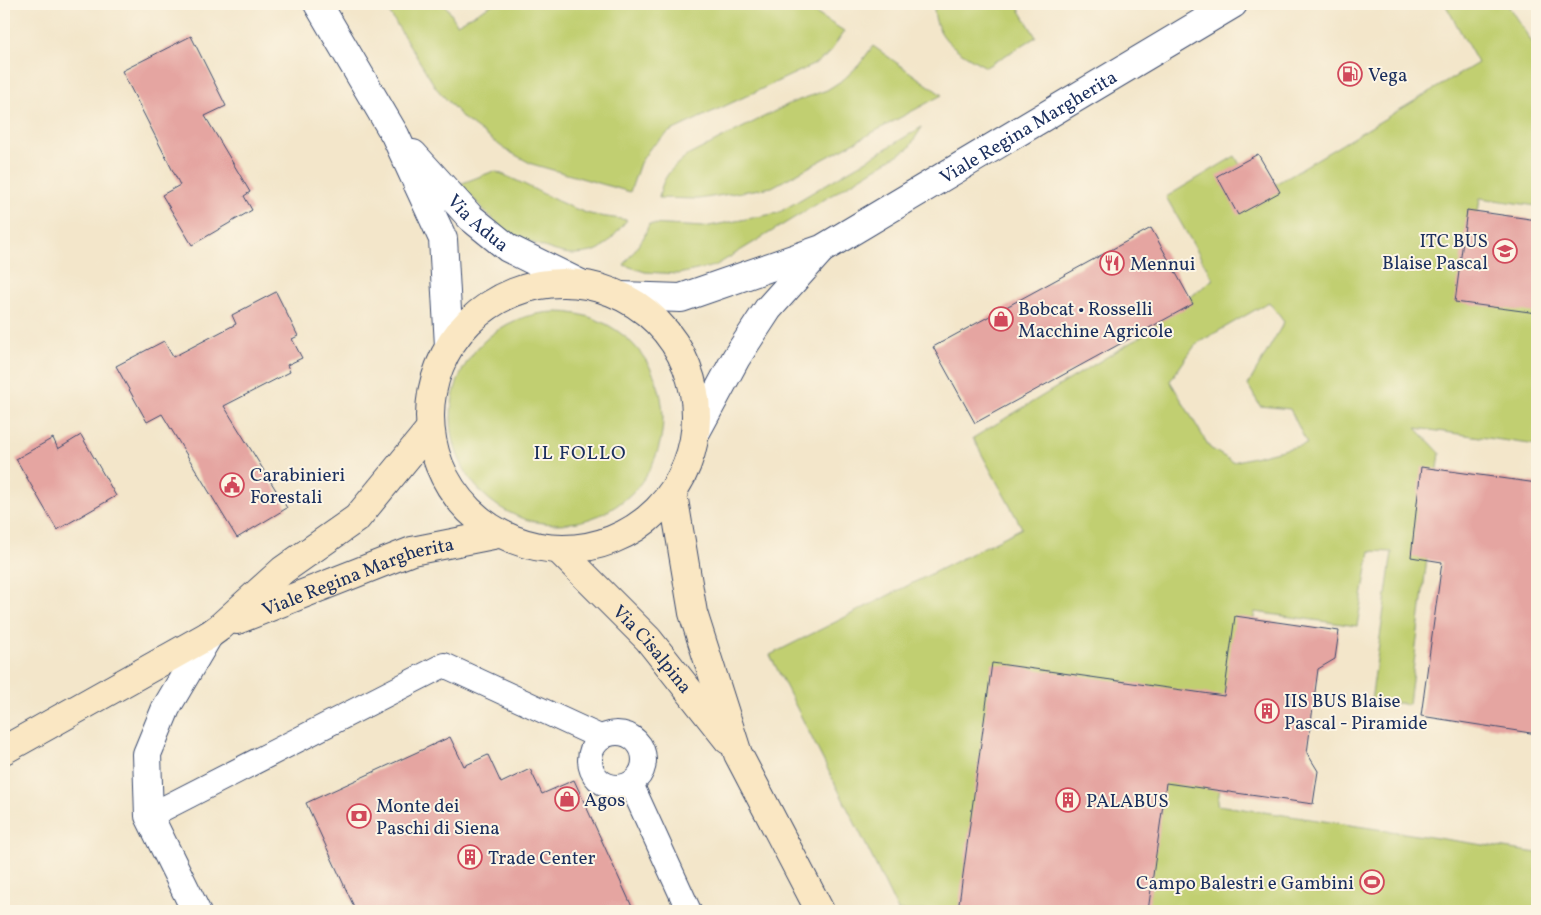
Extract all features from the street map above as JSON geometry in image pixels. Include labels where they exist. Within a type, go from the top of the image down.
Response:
[{"type":"main road","name":"Viale Regina Margherita","points":[[543,284],[582,284],[621,296],[655,319],[680,351],[694,389],[697,430],[690,463],[674,494],[624,537],[560,551],[498,534],[464,507],[440,471],[430,429],[430,400],[437,372],[449,346],[474,316],[506,295],[543,284]]},
{"type":"main road","name":"Viale Regina Margherita","points":[[214,631],[283,570],[357,518],[430,429]]},
{"type":"main road","name":"Via Cisalpina","points":[[674,494],[693,613],[738,754],[820,911]]},
{"type":"main road","name":"Viale Regina Margherita","points":[[4,750],[214,631],[412,551],[498,534]]},
{"type":"main road","name":"Via Cisalpina","points":[[560,551],[648,639],[738,754]]},
{"type":"street","name":"Via Adua","points":[[318,4],[396,135],[443,239],[449,346]]},
{"type":"street","name":"Viale Regina Margherita","points":[[621,296],[681,298],[822,249],[1233,4]]},
{"type":"street","name":"Via Adua","points":[[396,135],[471,218],[508,248],[582,284]]},
{"type":"street","name":"Viale Regina Margherita","points":[[697,430],[736,358],[768,309],[822,249]]},
{"type":"street","points":[[196,911],[149,816],[147,754],[166,708],[214,631]]},
{"type":"lane","points":[[149,816],[444,665],[602,738]]},
{"type":"lane","points":[[609,734],[626,734],[640,745],[644,753],[644,762],[638,778],[631,784],[623,787],[613,787],[604,784],[592,771],[591,753],[595,745],[602,738],[609,734]]},
{"type":"lane","points":[[631,784],[689,911]]},
{"type":"green space","points":[[384,4],[445,4],[457,24],[493,4],[801,4],[844,31],[829,54],[813,65],[669,132],[650,148],[640,163],[630,192],[532,164],[506,150],[464,119],[436,88]]},
{"type":"green space","points":[[934,4],[1016,4],[1036,37],[986,67],[957,50],[943,35],[938,27]]},
{"type":"green space","points":[[1445,4],[1507,4],[1537,50],[1537,206],[1480,198],[1467,296],[1537,306],[1537,445],[1416,428],[1440,453],[1409,704],[1371,701],[1392,552],[1370,551],[1357,626],[1255,612],[1217,805],[1537,853],[1537,911],[898,911],[770,655],[1022,528],[973,438],[1143,335],[1213,279],[1166,197],[1235,156],[1257,195],[1478,63]],"holes":[[[1269,302],[1284,322],[1248,385],[1260,406],[1290,409],[1307,444],[1233,462],[1210,448],[1170,381],[1196,344]]]},
{"type":"green space","points":[[873,46],[942,95],[772,187],[699,199],[659,198],[662,185],[668,175],[685,157],[791,103],[827,90],[844,79],[859,65]]},
{"type":"green space","points":[[922,127],[909,148],[715,266],[678,274],[645,272],[624,265],[644,237],[649,224],[704,227],[778,213]]},
{"type":"green space","points":[[494,171],[586,213],[627,220],[608,242],[595,251],[571,254],[545,248],[500,226],[460,184]]},
{"type":"green space","points":[[547,312],[567,312],[588,316],[607,324],[632,343],[645,359],[655,377],[661,397],[663,418],[661,439],[655,459],[645,477],[632,493],[607,512],[588,520],[567,524],[547,524],[526,520],[507,512],[490,500],[475,485],[463,468],[455,449],[451,428],[451,408],[455,387],[463,368],[475,351],[490,336],[507,324],[526,316]]},
{"type":"building","points":[[191,36],[226,106],[205,116],[250,192],[244,196],[252,210],[192,245],[162,195],[180,185],[122,71]]},
{"type":"building","points":[[1258,154],[1280,192],[1238,215],[1217,176]]},
{"type":"building","name":"ITC BUS Blaise Pascal","points":[[1467,210],[1537,220],[1537,313],[1455,302]]},
{"type":"building","points":[[1151,228],[1193,304],[975,423],[933,347]]},
{"type":"building","points":[[276,292],[298,336],[292,339],[302,358],[287,365],[290,372],[224,406],[287,508],[237,538],[162,414],[147,422],[116,366],[164,341],[173,357],[236,324],[232,315]]},
{"type":"building","points":[[81,435],[116,496],[57,530],[16,459],[53,438],[58,449]]},
{"type":"building","points":[[1421,467],[1537,483],[1537,734],[1421,716],[1442,562],[1411,557]]},
{"type":"building","name":"PALABUS","points":[[1235,616],[1339,631],[1335,659],[1318,669],[1307,753],[1318,771],[1313,804],[1166,783],[1148,911],[958,911],[992,663],[1224,696]]},
{"type":"building","name":"Trade Center","points":[[450,737],[464,766],[488,755],[501,783],[530,769],[542,794],[574,780],[634,911],[356,911],[306,803]]},
{"type":"place","name":"Vega","points":[[1350,74]]},
{"type":"place","name":"ITC BUS Blaise Pascal","points":[[1505,251]]},
{"type":"place","name":"Mennui","points":[[1112,263]]},
{"type":"place","name":"Bobcat • Rosselli Macchine Agricole","points":[[1001,319]]},
{"type":"place","name":"Carabinieri Forestali","points":[[232,485]]},
{"type":"place","name":"IIS BUS Blaise Pascal - Piramide","points":[[1267,711]]},
{"type":"place","name":"Agos","points":[[567,799]]},
{"type":"place","name":"PALABUS","points":[[1068,800]]},
{"type":"place","name":"Monte dei Paschi di Siena","points":[[359,816]]},
{"type":"place","name":"Trade Center","points":[[470,857]]},
{"type":"place","name":"Campo Balestri e Gambini","points":[[1372,882]]},
{"type":"district","name":"IL FOLLO","points":[[580,452]]}]
